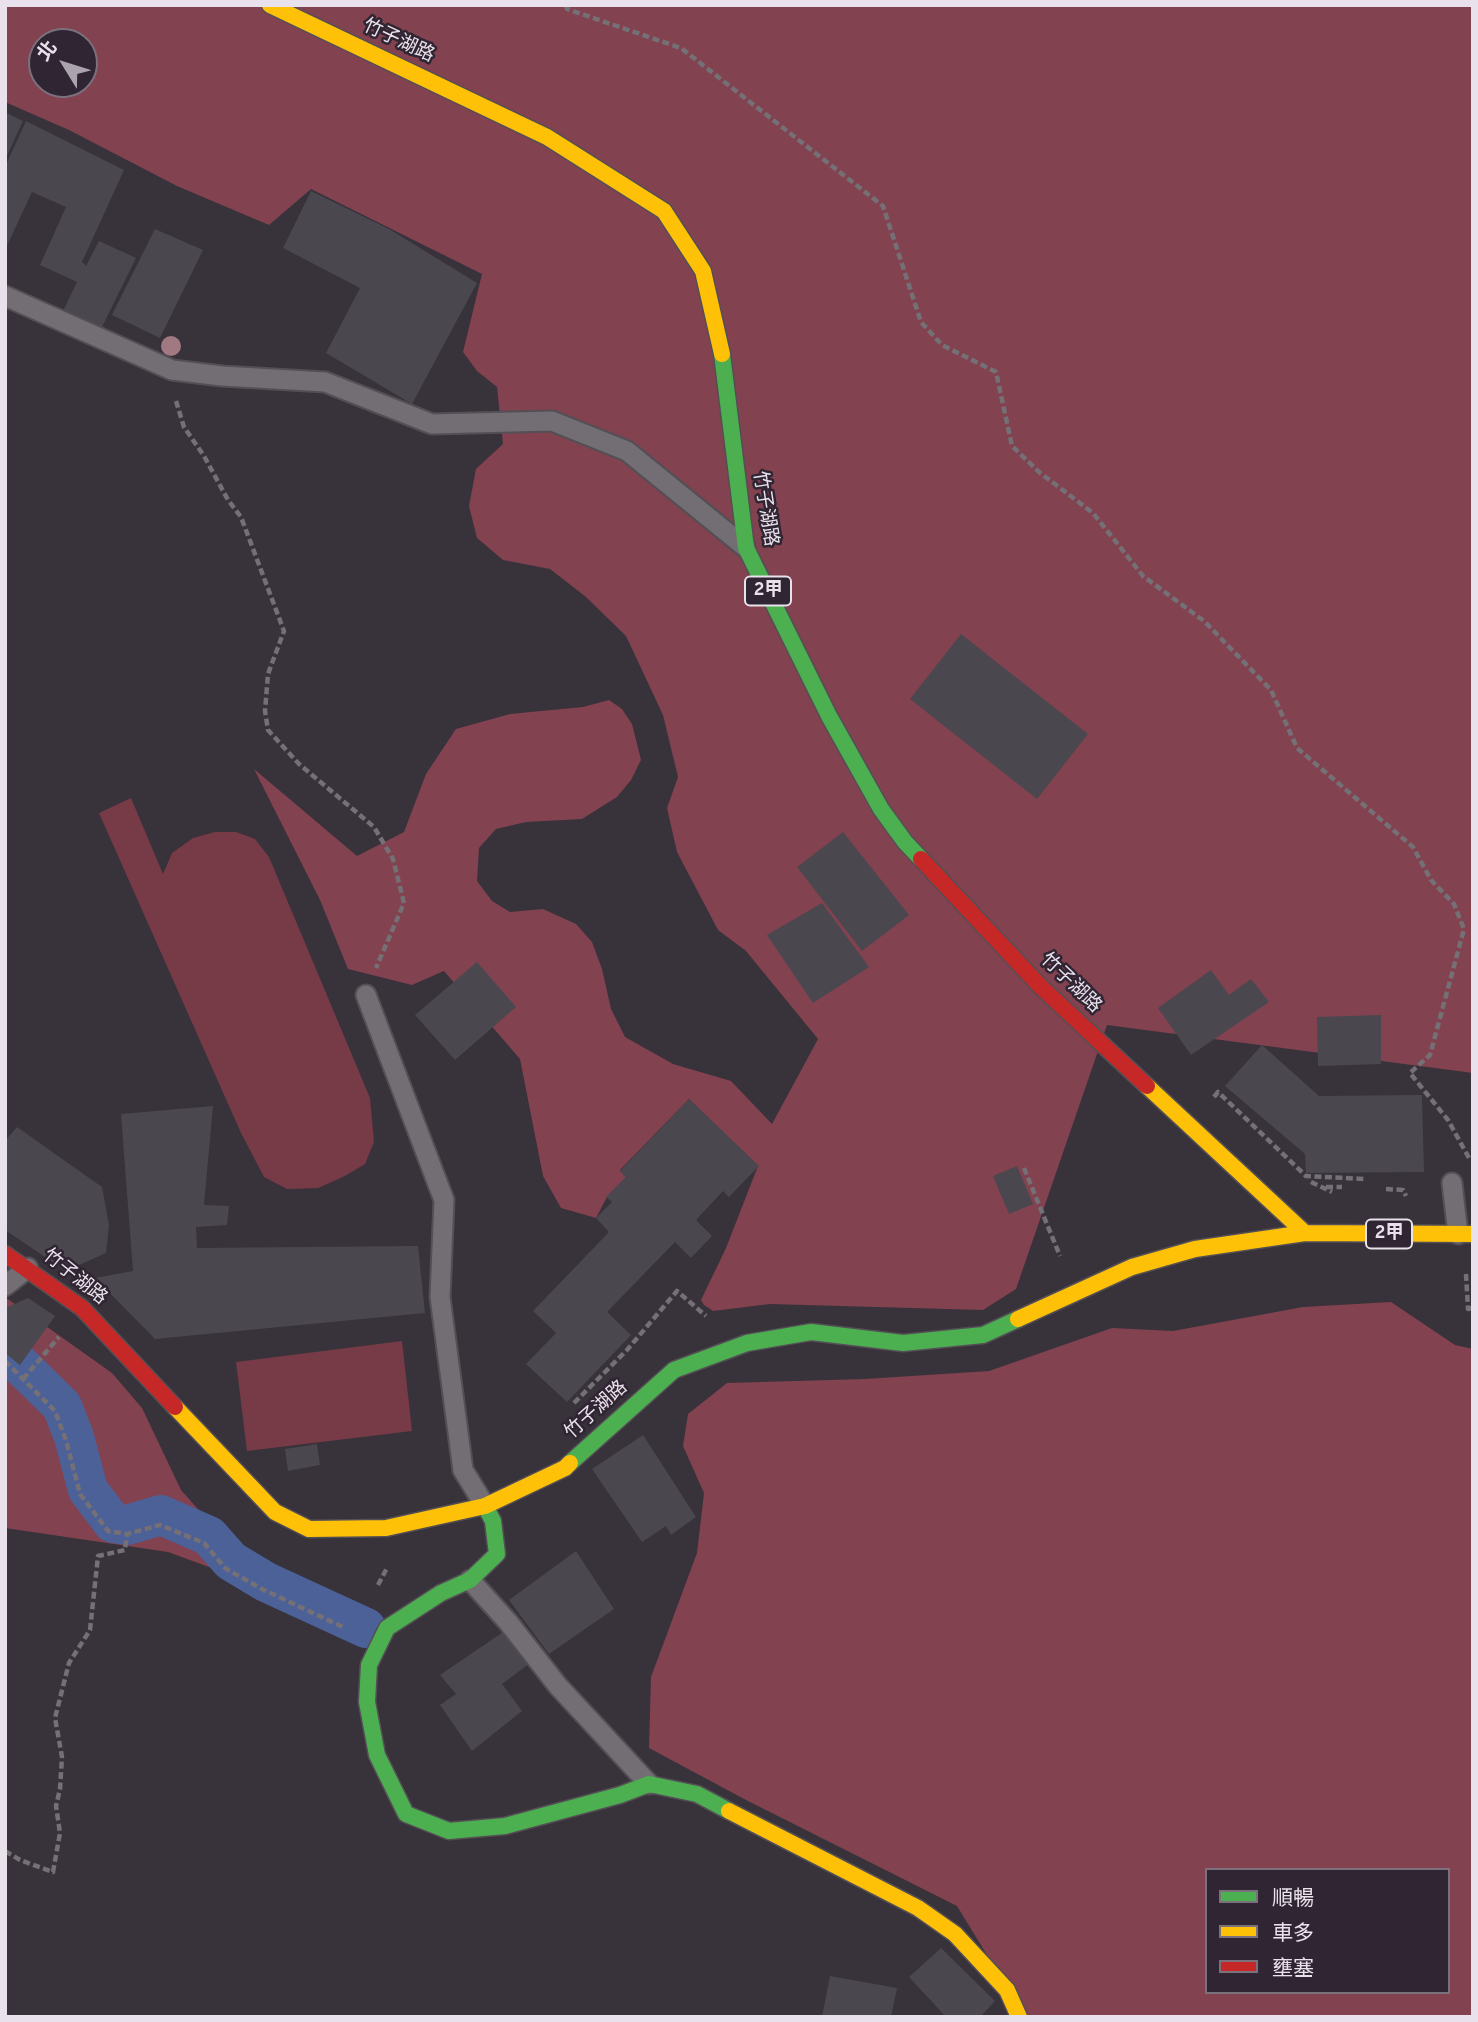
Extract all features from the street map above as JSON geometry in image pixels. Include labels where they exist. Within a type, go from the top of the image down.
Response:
[{"type":"street","name":"竹子湖路","points":[[270,5],[547,137],[664,211],[703,271],[723,359],[746,548],[836,728],[881,809],[905,842],[1040,986],[1304,1233]]},
{"type":"street","name":"竹子湖路","points":[[5,1254],[82,1308],[275,1512],[309,1529],[386,1528],[485,1506],[565,1468],[674,1370],[747,1343],[811,1332],[902,1343],[983,1335],[1132,1267],[1195,1249],[1304,1233],[1465,1234]]},
{"type":"street","points":[[485,1506],[493,1521],[497,1554],[470,1580],[441,1593],[387,1628],[369,1665],[368,1702],[377,1755],[406,1814],[449,1831],[505,1826],[620,1796],[649,1784],[697,1794],[918,1908],[955,1934],[1007,1990],[1018,2017]]},
{"type":"lane","points":[[5,296],[172,370],[325,382],[432,424],[552,421],[627,451],[746,548]]},
{"type":"lane","points":[[366,995],[444,1200],[439,1297],[463,1469],[485,1506]]},
{"type":"lane","points":[[1452,1183],[1465,1234]]},
{"type":"lane","points":[[5,1286],[28,1268]]},
{"type":"lane","points":[[470,1580],[508,1622],[558,1686],[649,1784]]},
{"type":"path","points":[[566,5],[567,9],[681,48],[883,206],[921,322],[942,345],[996,372],[1012,446],[1039,472],[1093,513],[1143,576],[1204,621],[1270,690],[1297,748],[1413,847],[1431,880],[1454,904],[1464,929],[1430,1055],[1410,1073],[1448,1120],[1473,1161]]},
{"type":"path","points":[[172,370],[174,393],[184,427],[241,517],[284,631],[268,674],[265,711],[268,730],[299,764],[374,827],[393,859],[404,903],[384,944],[366,995]]},
{"type":"path","points":[[1222,1106],[1213,1098],[1218,1092],[1306,1176],[1365,1179]]},
{"type":"path","points":[[1273,1155],[1300,1177],[1340,1195]]},
{"type":"path","points":[[1024,1168],[1063,1263]]},
{"type":"path","points":[[1322,1188],[1342,1187]]},
{"type":"path","points":[[1386,1189],[1403,1190]]},
{"type":"path","points":[[1396,1200],[1408,1199]]},
{"type":"path","points":[[1465,1266],[1468,1309],[1473,1308]]},
{"type":"path","points":[[568,1409],[627,1350],[677,1291]]},
{"type":"path","points":[[5,1362],[55,1411],[66,1440],[80,1494],[108,1531],[127,1534],[160,1525],[204,1543],[225,1568],[262,1589],[352,1632]]},
{"type":"path","points":[[23,1379],[30,1372]]},
{"type":"path","points":[[5,1851],[20,1860],[53,1872],[60,1833],[56,1806],[62,1757],[55,1718],[69,1663],[90,1630],[98,1556],[125,1550],[127,1534]]},
{"type":"shaded area","points":[[5,5],[1473,5],[1473,1073],[1107,1025],[1016,1289],[983,1310],[770,1304],[713,1311],[704,1305],[701,1300],[726,1248],[758,1166],[689,1099],[620,1170],[626,1177],[607,1197],[596,1218],[561,1208],[543,1176],[520,1059],[444,971],[412,985],[348,969],[320,900],[254,769],[357,856],[404,832],[426,774],[456,729],[510,714],[583,707],[609,700],[622,709],[632,724],[641,760],[631,780],[617,797],[582,819],[526,822],[496,829],[479,848],[477,881],[492,901],[510,912],[543,909],[576,924],[592,942],[602,969],[611,1009],[625,1037],[673,1064],[731,1081],[772,1124],[818,1039],[746,951],[718,930],[677,852],[667,808],[678,777],[663,715],[626,636],[586,597],[550,569],[503,560],[477,538],[469,506],[476,469],[503,444],[497,387],[477,371],[463,352],[482,274],[311,189],[269,225],[177,186],[69,130],[5,102]]},
{"type":"shaded area","points":[[131,798],[163,874],[172,853],[193,838],[215,832],[236,832],[255,839],[269,857],[370,1098],[374,1142],[365,1164],[318,1188],[287,1189],[264,1177],[241,1133],[99,813]]},
{"type":"shaded area","points":[[5,1297],[112,1373],[142,1408],[181,1490],[212,1525],[296,1599],[168,1552],[5,1528]]},
{"type":"shaded area","points":[[1391,1302],[1455,1345],[1473,1349],[1473,2017],[1025,2017],[957,1906],[649,1748],[651,1677],[697,1553],[704,1493],[683,1446],[688,1414],[727,1383],[865,1379],[989,1371],[1112,1328],[1173,1331],[1303,1307]]},
{"type":"shaded area","points":[[402,1341],[412,1431],[247,1451],[236,1362]]},
{"type":"building","points":[[5,112],[23,121],[5,160]]},
{"type":"building","points":[[26,121],[124,170],[82,262],[86,266],[99,241],[136,258],[101,329],[62,313],[77,282],[40,265],[66,207],[32,192],[5,250],[5,167]]},
{"type":"building","points":[[311,191],[389,229],[477,283],[412,404],[326,353],[360,288],[283,248]]},
{"type":"building","points":[[155,229],[203,250],[160,338],[112,315]]},
{"type":"building","points":[[961,634],[1088,734],[1037,799],[910,699]]},
{"type":"building","points":[[843,832],[909,915],[862,951],[797,867]]},
{"type":"building","points":[[822,903],[869,967],[813,1003],[767,935]]},
{"type":"building","points":[[477,962],[516,1007],[455,1060],[415,1015]]},
{"type":"building","points":[[1211,970],[1229,995],[1251,979],[1269,1002],[1191,1055],[1158,1008]]},
{"type":"building","points":[[1381,1015],[1381,1064],[1318,1066],[1317,1017]]},
{"type":"building","points":[[1262,1045],[1319,1096],[1422,1095],[1424,1172],[1306,1173],[1305,1154],[1225,1086]]},
{"type":"building","points":[[689,1099],[759,1166],[729,1197],[723,1191],[696,1220],[712,1236],[691,1258],[675,1242],[607,1312],[631,1335],[567,1402],[526,1364],[556,1333],[533,1311],[609,1232],[596,1218],[612,1202],[606,1197],[626,1177],[620,1171]]},
{"type":"building","points":[[213,1106],[204,1205],[229,1206],[227,1225],[196,1227],[197,1248],[418,1246],[425,1313],[155,1339],[95,1278],[133,1271],[121,1114]]},
{"type":"building","points":[[17,1127],[102,1187],[109,1225],[106,1253],[66,1271],[5,1230],[5,1141]]},
{"type":"building","points":[[1017,1166],[1033,1204],[1009,1214],[993,1176]]},
{"type":"building","points":[[28,1298],[55,1316],[20,1365],[5,1353],[5,1308]]},
{"type":"building","points":[[643,1435],[696,1517],[671,1535],[666,1526],[642,1542],[592,1469]]},
{"type":"building","points":[[317,1444],[320,1465],[288,1471],[285,1449]]},
{"type":"building","points":[[576,1551],[614,1609],[549,1654],[509,1600]]},
{"type":"building","points":[[509,1628],[534,1660],[502,1684],[522,1711],[472,1751],[440,1705],[456,1694],[440,1675]]},
{"type":"building","points":[[941,1948],[995,2001],[980,2017],[946,2017],[909,1977]]},
{"type":"building","points":[[830,1976],[897,1988],[891,2017],[822,2017]]},
{"type":"waterway","points":[[5,1350],[62,1406],[74,1437],[88,1490],[113,1523],[127,1525],[161,1515],[209,1536],[231,1561],[266,1582],[366,1628]]},
{"type":"traffic: fast","points":[[722,354],[746,548],[829,716],[881,809],[921,859]]},
{"type":"traffic: fast","points":[[570,1463],[674,1370],[747,1343],[811,1332],[903,1343],[983,1335],[1018,1319]]},
{"type":"traffic: fast","points":[[485,1506],[493,1521],[497,1554],[470,1580],[441,1593],[387,1628],[369,1665],[367,1702],[377,1755],[406,1814],[449,1831],[505,1826],[620,1795],[649,1784],[697,1794],[729,1811]]},
{"type":"traffic: slow","points":[[270,5],[547,137],[664,211],[703,271],[722,354]]},
{"type":"traffic: slow","points":[[1147,1086],[1305,1233],[1473,1234]]},
{"type":"traffic: slow","points":[[1018,1319],[1132,1267],[1195,1249],[1305,1233]]},
{"type":"traffic: slow","points":[[175,1407],[275,1512],[309,1529],[386,1528],[485,1506],[565,1468],[570,1463]]},
{"type":"traffic: slow","points":[[729,1811],[918,1908],[955,1934],[1007,1990],[1019,2017]]},
{"type":"traffic: jam","points":[[921,859],[1040,986],[1147,1086]]},
{"type":"traffic: jam","points":[[5,1254],[82,1308],[175,1407]]}]
